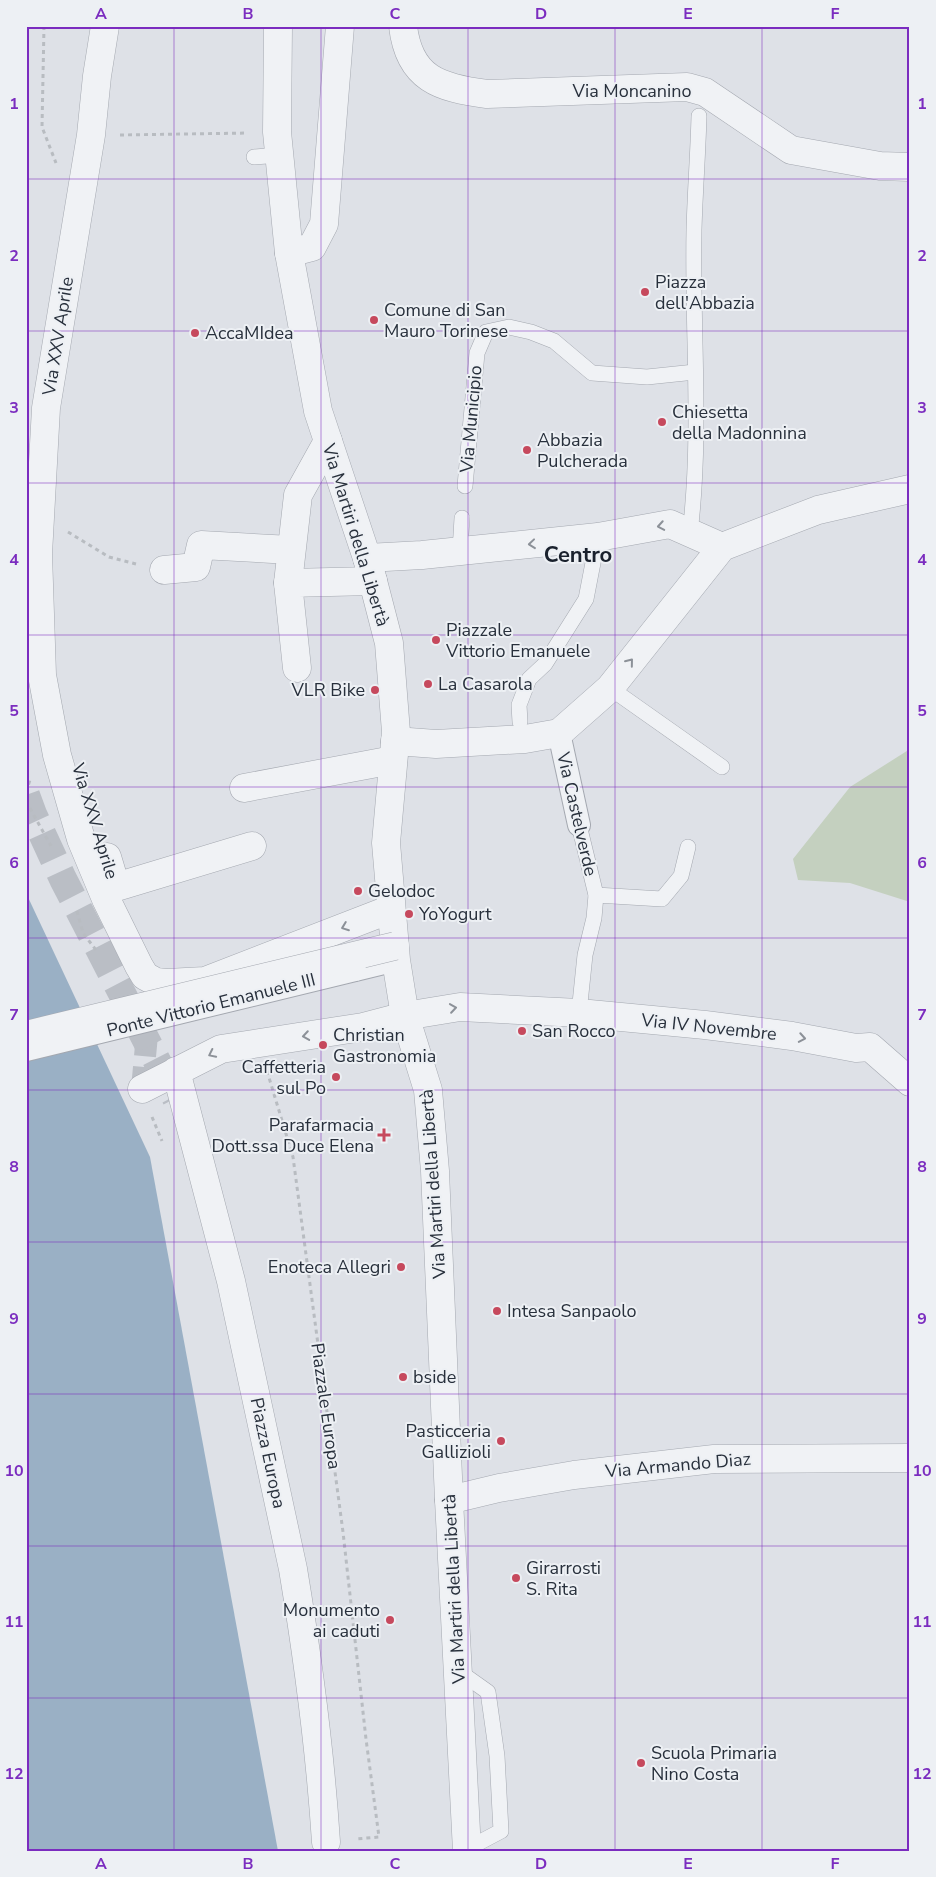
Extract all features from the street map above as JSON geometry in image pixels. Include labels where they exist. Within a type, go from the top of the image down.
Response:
[{"type":"street","name":"Via XXV Aprile","points":[[105,26],[97,76],[91,135],[46,408],[38,554],[42,675],[57,755],[81,839],[106,899],[145,976],[156,982],[205,981],[391,909]]},
{"type":"street","name":"Via Martiri della Libertà","points":[[278,26],[270,148],[318,411],[370,569],[389,643],[396,732],[386,843],[395,953],[405,1016],[428,1090],[435,1171],[449,1500],[470,1850]]},
{"type":"street","points":[[289,253],[312,247],[324,224],[340,26]]},
{"type":"street","name":"Via Moncanino","points":[[403,26],[405,43],[412,59],[423,73],[437,83],[460,90],[487,94],[687,88],[705,92],[792,150],[880,166],[910,167]]},
{"type":"street","points":[[297,668],[288,583],[298,494],[328,441]]},
{"type":"street","points":[[244,788],[394,750],[436,744],[515,740],[559,733],[610,688],[722,548],[818,510],[910,489]]},
{"type":"street","points":[[288,583],[460,551],[598,537],[670,524],[722,548]]},
{"type":"street","points":[[164,570],[196,567],[201,545],[291,550]]},
{"type":"street","name":"Via XXV Aprile","points":[[42,648],[116,887],[252,846]]},
{"type":"street","name":"Via Castelverde","points":[[559,733],[579,825]]},
{"type":"street","name":"Ponte Vittorio Emanuele III","points":[[26,1050],[355,970],[395,953]]},
{"type":"street","name":"Ponte Vittorio Emanuele III","points":[[26,1035],[395,953]]},
{"type":"street","name":"Via IV Novembre","points":[[259,1043],[363,1027],[405,1016],[460,1007],[579,1013],[705,1025],[792,1036],[856,1048],[870,1047],[910,1082]]},
{"type":"street","points":[[142,1089],[221,1050],[259,1043]]},
{"type":"street","name":"Piazza Europa","points":[[176,1071],[231,1281],[292,1569],[300,1613],[321,1768],[326,1842]]},
{"type":"street","name":"Via Armando Diaz","points":[[449,1500],[499,1488],[574,1475],[714,1459],[910,1458]]},
{"type":"lane","points":[[690,533],[696,440],[694,230],[699,116]]},
{"type":"lane","name":"Via Municipio","points":[[465,486],[477,353],[486,332],[509,327],[531,332],[554,341],[592,373],[647,377],[696,372]]},
{"type":"lane","points":[[460,551],[462,518]]},
{"type":"lane","points":[[520,722],[519,705],[529,679],[544,664],[586,599],[598,537]]},
{"type":"lane","points":[[610,688],[722,767]]},
{"type":"lane","name":"Via Castelverde","points":[[579,825],[596,895],[594,918],[585,955],[579,1013]]},
{"type":"lane","name":"Via Castelverde","points":[[596,895],[662,900],[681,876],[688,847]]},
{"type":"lane","points":[[458,1670],[488,1692],[497,1756],[501,1831],[470,1850]]},
{"type":"path","points":[[91,135],[270,148]]},
{"type":"path","points":[[40,514],[109,558]]},
{"type":"path","name":"Piazzale Europa","points":[[259,1043],[293,1157],[343,1532],[379,1837],[326,1842]]},
{"type":"green space","points":[[910,749],[910,902],[850,883],[798,880],[793,859],[850,787]]},
{"type":"water","points":[[26,893],[150,1157],[278,1851],[26,1851]]},
{"type":"tunnel","points":[[26,795],[63,879],[176,1098]]},
{"type":"tunnel","points":[[142,1089],[149,1013],[147,1002]]},
{"type":"place","name":"Piazza dell'Abbazia","points":[[645,292]]},
{"type":"place","name":"Comune di San Mauro Torinese","points":[[374,320]]},
{"type":"place","name":"AccaMIdea","points":[[195,333]]},
{"type":"place","name":"Chiesetta della Madonnina","points":[[662,422]]},
{"type":"place","name":"Abbazia Pulcherada","points":[[527,450]]},
{"type":"place","name":"Piazzale Vittorio Emanuele","points":[[436,640]]},
{"type":"place","name":"La Casarola","points":[[428,684]]},
{"type":"place","name":"VLR Bike","points":[[375,690]]},
{"type":"place","name":"Gelodoc","points":[[358,891]]},
{"type":"place","name":"YoYogurt","points":[[409,914]]},
{"type":"place","name":"San Rocco","points":[[522,1031]]},
{"type":"place","name":"Christian Gastronomia","points":[[323,1045]]},
{"type":"place","name":"Caffetteria sul Po","points":[[336,1077]]},
{"type":"place","name":"Parafarmacia Dott.ssa Duce Elena","points":[[384,1135]]},
{"type":"place","name":"Enoteca Allegri","points":[[401,1267]]},
{"type":"place","name":"Intesa Sanpaolo","points":[[497,1311]]},
{"type":"place","name":"bside","points":[[403,1377]]},
{"type":"place","name":"Pasticceria Gallizioli","points":[[501,1441]]},
{"type":"place","name":"Girarrosti S. Rita","points":[[516,1578]]},
{"type":"place","name":"Monumento ai caduti","points":[[390,1620]]},
{"type":"place","name":"Scuola Primaria Nino Costa","points":[[641,1763]]},
{"type":"district","name":"Centro","points":[[578,554]]}]
